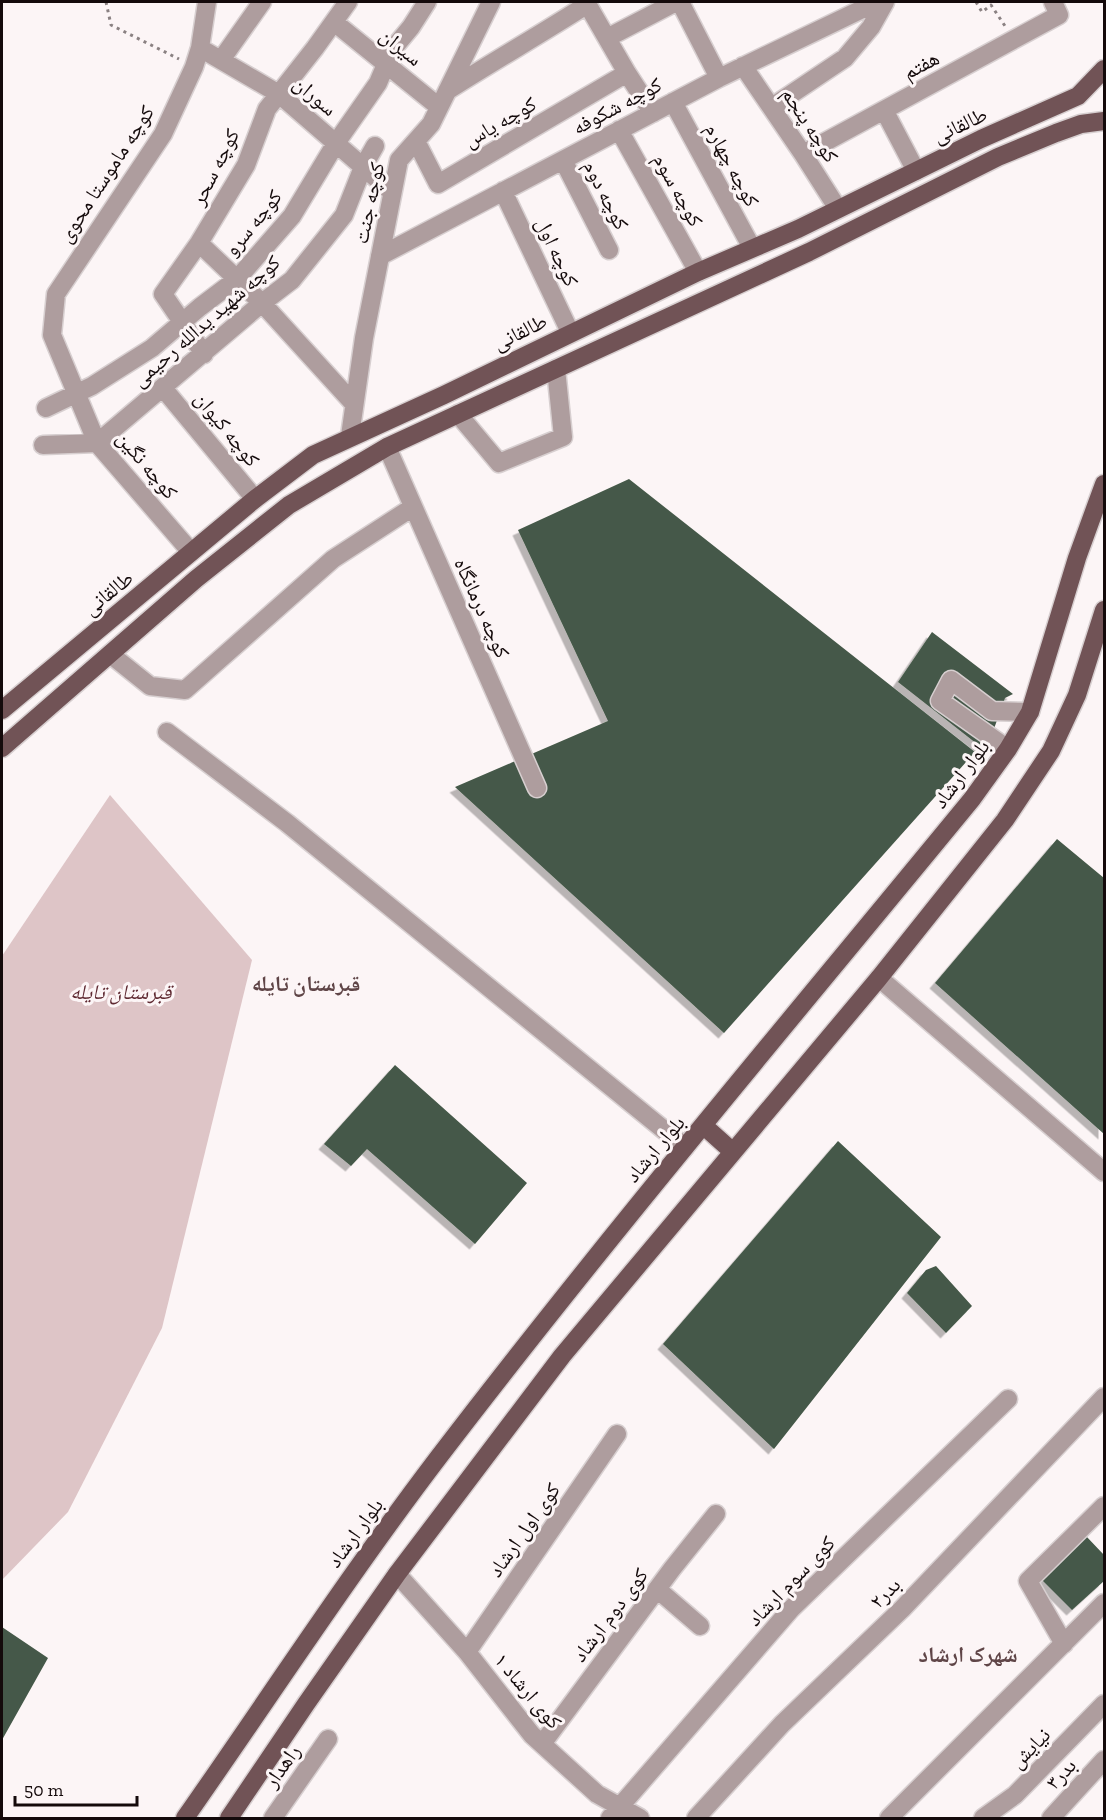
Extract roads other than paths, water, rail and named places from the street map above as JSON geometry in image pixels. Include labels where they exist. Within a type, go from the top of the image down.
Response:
[{"type":"main road","name":"طالقانی","points":[[2,710],[255,499],[313,454],[444,395],[570,332],[838,209],[981,139],[1078,96],[1104,69]]},
{"type":"main road","points":[[4,741],[110,654],[196,579],[289,505],[387,447],[809,252],[998,157],[1082,124],[1104,121]]},
{"type":"main road","points":[[856,200],[866,224]]},
{"type":"main road","name":"بلوار ارشاد","points":[[185,1818],[353,1573],[535,1332],[972,799],[1008,749],[1030,712],[1077,558],[1104,484]]},
{"type":"main road","points":[[229,1818],[397,1574],[562,1356],[879,978],[1005,820],[1051,752],[1077,694],[1104,610]]},
{"type":"main road","points":[[704,1126],[733,1152]]},
{"type":"street","name":"کوچه ماموستا محوی","points":[[52,335],[56,294],[163,134],[194,67],[200,48],[207,2]]},
{"type":"street","points":[[221,60],[262,2]]},
{"type":"street","name":"کوچه سحر","points":[[204,354],[163,294],[199,243],[246,165],[267,109],[348,2]]},
{"type":"street","name":"کوچه سرو","points":[[46,408],[152,348],[237,279],[292,216],[336,143],[378,83],[392,50],[411,27],[427,2]]},
{"type":"street","name":"کوچه جنت","points":[[350,436],[380,256],[399,160],[431,124],[490,2]]},
{"type":"street","points":[[607,38],[678,2],[719,78]]},
{"type":"street","name":"کوچه شکوفه","points":[[380,256],[719,78],[877,2]]},
{"type":"street","points":[[772,107],[845,58],[871,27],[885,2]]},
{"type":"street","points":[[443,99],[496,60],[522,46],[587,3],[653,113]]},
{"type":"street","name":"هفتم","points":[[803,154],[1015,39],[1056,8]]},
{"type":"street","name":"سیران","points":[[334,22],[386,64],[443,99]]},
{"type":"street","name":"سوران","points":[[200,48],[279,94],[392,192]]},
{"type":"street","name":"کوچه پنجم","points":[[743,66],[838,209]]},
{"type":"street","name":"کوچه یاس","points":[[416,141],[438,184],[627,73]]},
{"type":"street","name":"کوچه چهارم","points":[[673,102],[752,248]]},
{"type":"street","points":[[884,110],[916,171]]},
{"type":"street","name":"کوچه سوم","points":[[620,130],[698,272]]},
{"type":"street","name":"کوچه شهید یدالله رحیمی","points":[[98,442],[292,280],[344,215],[363,167],[375,146]]},
{"type":"street","name":"کوچه دوم","points":[[563,160],[609,250]]},
{"type":"street","name":"کوچه اول","points":[[503,192],[570,332]]},
{"type":"street","points":[[199,243],[262,303],[354,404]]},
{"type":"street","name":"کوچه نگین","points":[[52,335],[98,442],[191,552]]},
{"type":"street","points":[[458,414],[499,463],[563,437],[556,369]]},
{"type":"street","name":"کوچه کیوان","points":[[164,388],[255,499]]},
{"type":"street","points":[[43,445],[98,442]]},
{"type":"street","name":"کوچه درمانگاه","points":[[387,447],[537,788]]},
{"type":"street","points":[[110,654],[150,686],[185,690],[333,559],[413,507]]},
{"type":"street","points":[[1008,749],[940,702],[951,681],[992,711],[1030,712]]},
{"type":"street","points":[[167,732],[286,823],[685,1147]]},
{"type":"street","points":[[879,978],[1104,1172]]},
{"type":"street","name":"بدر۲","points":[[696,1818],[782,1724],[902,1609],[1104,1397]]},
{"type":"street","name":"کوی سوم ارشاد","points":[[615,1813],[791,1609],[1008,1399]]},
{"type":"street","name":"کوی اول ارشاد","points":[[467,1652],[617,1434]]},
{"type":"street","points":[[1064,1644],[1028,1581],[1104,1506]]},
{"type":"street","name":"کوی دوم ارشاد","points":[[542,1744],[657,1589],[716,1514]]},
{"type":"street","name":"کوی ارشاد ۱","points":[[397,1574],[467,1652],[532,1735],[615,1813],[640,1818]]},
{"type":"street","points":[[657,1589],[700,1626]]},
{"type":"street","points":[[888,1818],[1104,1603]]},
{"type":"street","name":"نیایش","points":[[983,1818],[1015,1795],[1104,1704]]},
{"type":"street","name":"راهدار","points":[[273,1818],[328,1739]]},
{"type":"street","name":"بدر۳","points":[[1051,1818],[1104,1760]]},
{"type":"district","name":"قبرستان تایله","points":[[306,983]]},
{"type":"district","name":"شهرک ارشاد","points":[[968,1654]]}]
